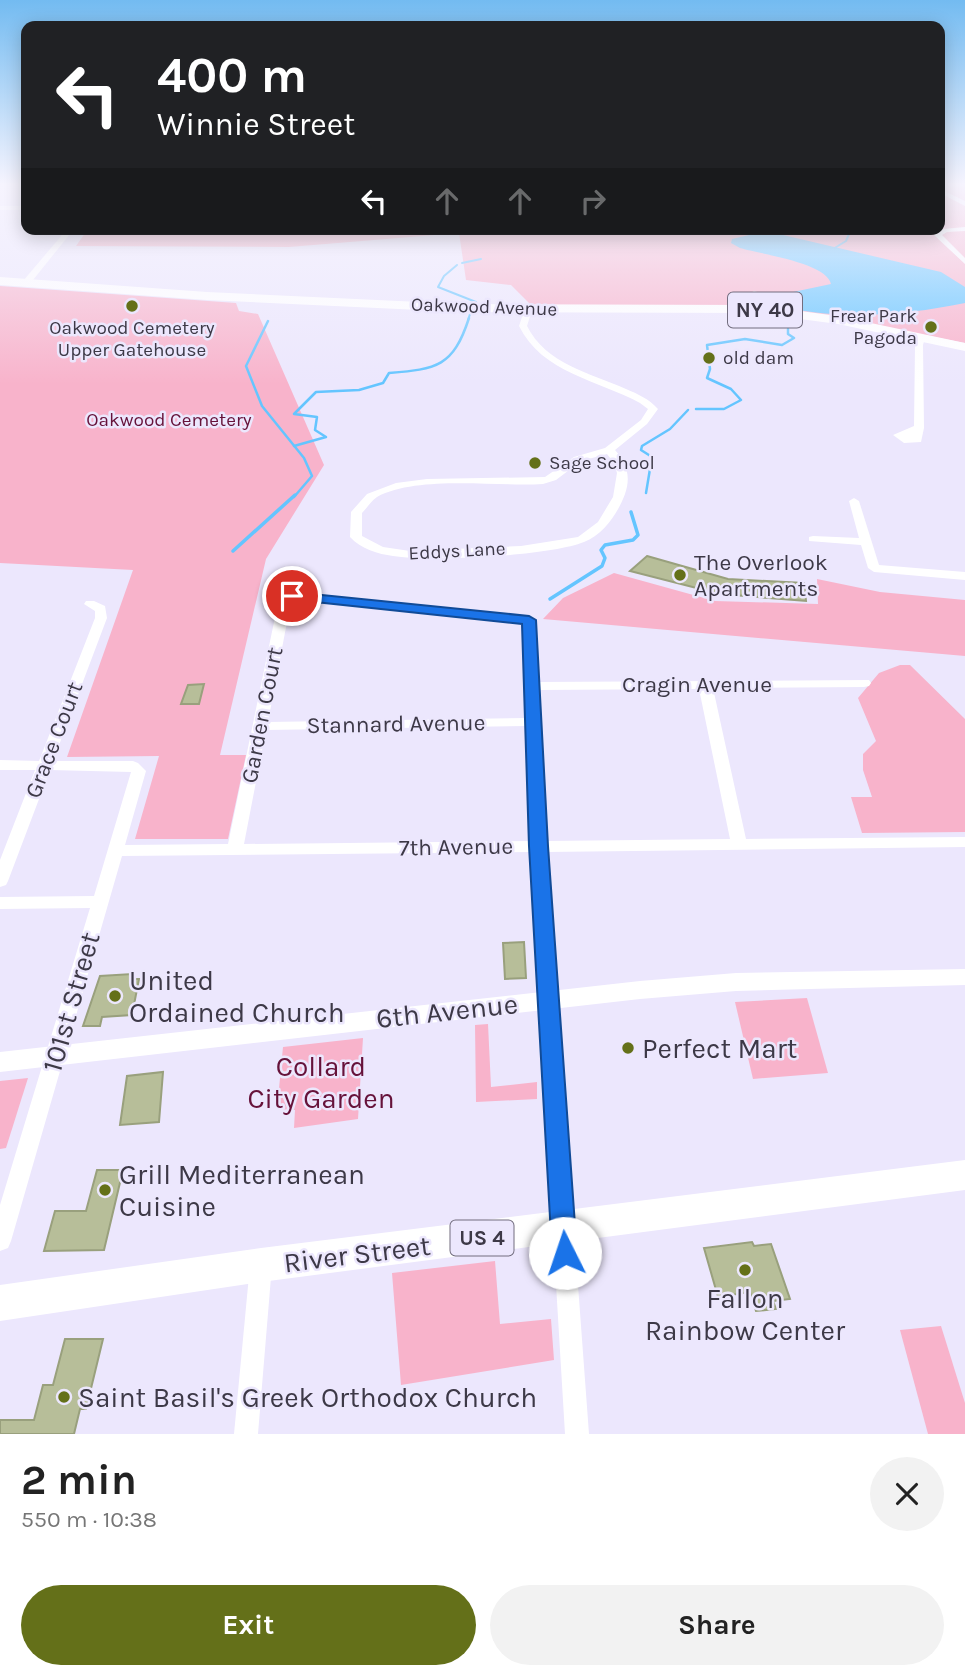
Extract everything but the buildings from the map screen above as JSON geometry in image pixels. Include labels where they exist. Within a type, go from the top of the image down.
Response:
[{"type":"main road","name":"Oakwood Avenue","points":[[0,281],[207,296],[528,310],[728,308],[798,314],[965,348]]},
{"type":"main road","name":"River Street","points":[[0,1303],[261,1265],[563,1229],[965,1175]]},
{"type":"street","points":[[26,283],[53,251]]},
{"type":"street","points":[[728,308],[757,293]]},
{"type":"street","name":"Eddys Lane","points":[[528,310],[523,326],[530,342],[551,358],[639,398],[653,409],[644,422],[609,450],[571,462],[561,473],[545,481],[448,481],[384,489],[372,495],[360,509],[354,528],[356,537],[375,549],[418,554],[555,545],[582,539],[602,524],[617,501],[623,475],[617,457],[609,450]]},
{"type":"street","points":[[919,428],[921,338]]},
{"type":"street","points":[[854,501],[874,568],[965,576]]},
{"type":"street","points":[[813,539],[865,542]]},
{"type":"street","name":"Garden Court","points":[[235,850],[285,598],[285,580]]},
{"type":"street","points":[[285,598],[298,597],[529,620],[538,846],[577,1434]]},
{"type":"street","name":"Grace Court","points":[[0,881],[101,618],[101,609],[90,604]]},
{"type":"street","name":"Cragin Avenue","points":[[531,686],[864,683]]},
{"type":"street","points":[[705,685],[739,844]]},
{"type":"street","name":"Stannard Avenue","points":[[260,726],[532,722]]},
{"type":"street","points":[[0,765],[45,766]]},
{"type":"street","name":"101st Street","points":[[0,1241],[139,771],[132,766],[45,766]]},
{"type":"street","name":"7th Avenue","points":[[116,851],[965,842]]},
{"type":"street","points":[[0,903],[100,902]]},
{"type":"street","name":"6th Avenue","points":[[0,1062],[550,999],[736,982],[965,977]]},
{"type":"street","points":[[246,1434],[261,1265]]},
{"type":"green space","points":[[462,251],[965,251],[965,343],[800,311],[533,307],[511,285],[466,280]]},
{"type":"green space","name":"Oakwood Cemetery","points":[[0,286],[236,303],[239,311],[258,314],[324,465],[266,559],[220,755],[246,755],[228,839],[135,839],[159,756],[67,757],[133,570],[0,563]]},
{"type":"green space","points":[[614,573],[715,601],[818,604],[817,579],[880,592],[965,600],[965,656],[543,619],[563,598]]},
{"type":"green space","points":[[900,665],[910,665],[965,719],[965,832],[862,833],[851,797],[872,797],[863,770],[863,754],[876,741],[858,698],[879,673]]},
{"type":"green space","points":[[807,998],[828,1073],[753,1079],[735,1002]]},
{"type":"green space","points":[[488,1024],[491,1087],[537,1082],[537,1099],[476,1102],[475,1025]]},
{"type":"green space","name":"Collard City Garden","points":[[363,1038],[358,1119],[294,1128],[295,1110],[277,1109],[283,1047]]},
{"type":"green space","points":[[28,1078],[6,1148],[0,1149],[0,1081]]},
{"type":"green space","points":[[495,1261],[500,1324],[551,1319],[554,1360],[401,1385],[392,1273]]},
{"type":"green space","points":[[941,1326],[965,1403],[965,1434],[928,1434],[900,1330]]},
{"type":"water","points":[[754,251],[851,251],[941,272],[965,287],[965,303],[868,315],[819,313],[771,304],[768,299],[774,296],[831,284],[818,270]]},
{"type":"waterway","points":[[462,263],[481,259]]},
{"type":"waterway","points":[[457,265],[444,276],[438,287],[476,302]]},
{"type":"waterway","points":[[468,320],[470,314]]},
{"type":"waterway","points":[[294,446],[326,437],[315,430],[317,417],[294,414],[316,392],[359,390],[383,383],[389,373],[431,367],[449,356],[457,347],[469,318]]},
{"type":"waterway","points":[[268,321],[246,366],[262,406],[294,446]]},
{"type":"waterway","points":[[696,409],[724,409],[741,400],[731,389],[707,378],[710,369],[707,345],[745,339],[782,345],[794,338],[788,334],[788,329]]},
{"type":"waterway","points":[[646,493],[652,457],[641,450],[642,446],[670,429],[688,410]]},
{"type":"waterway","points":[[294,446],[304,458],[312,476],[294,497]]},
{"type":"waterway","points":[[233,551],[295,495]]},
{"type":"waterway","points":[[550,599],[602,566],[605,558],[601,550],[605,545],[633,540],[638,535],[631,512]]},
{"type":"place","name":"Oakwood Cemetery Upper Gatehouse","points":[[132,306]]},
{"type":"place","name":"Frear Park Pagoda","points":[[931,327]]},
{"type":"place","name":"old dam","points":[[709,358]]},
{"type":"place","name":"Sage School","points":[[535,463]]},
{"type":"place","name":"The Overlook Apartments","points":[[680,575]]},
{"type":"place","name":"United Ordained Church","points":[[115,996]]},
{"type":"place","name":"Perfect Mart","points":[[628,1048]]},
{"type":"place","name":"Grill Mediterranean Cuisine","points":[[105,1190]]},
{"type":"place","name":"Fallon Rainbow Center","points":[[745,1270]]},
{"type":"place","name":"Saint Basil's Greek Orthodox Church","points":[[64,1397]]},
{"type":"route","points":[[292,596],[529,620],[538,846],[565,1253]]}]
